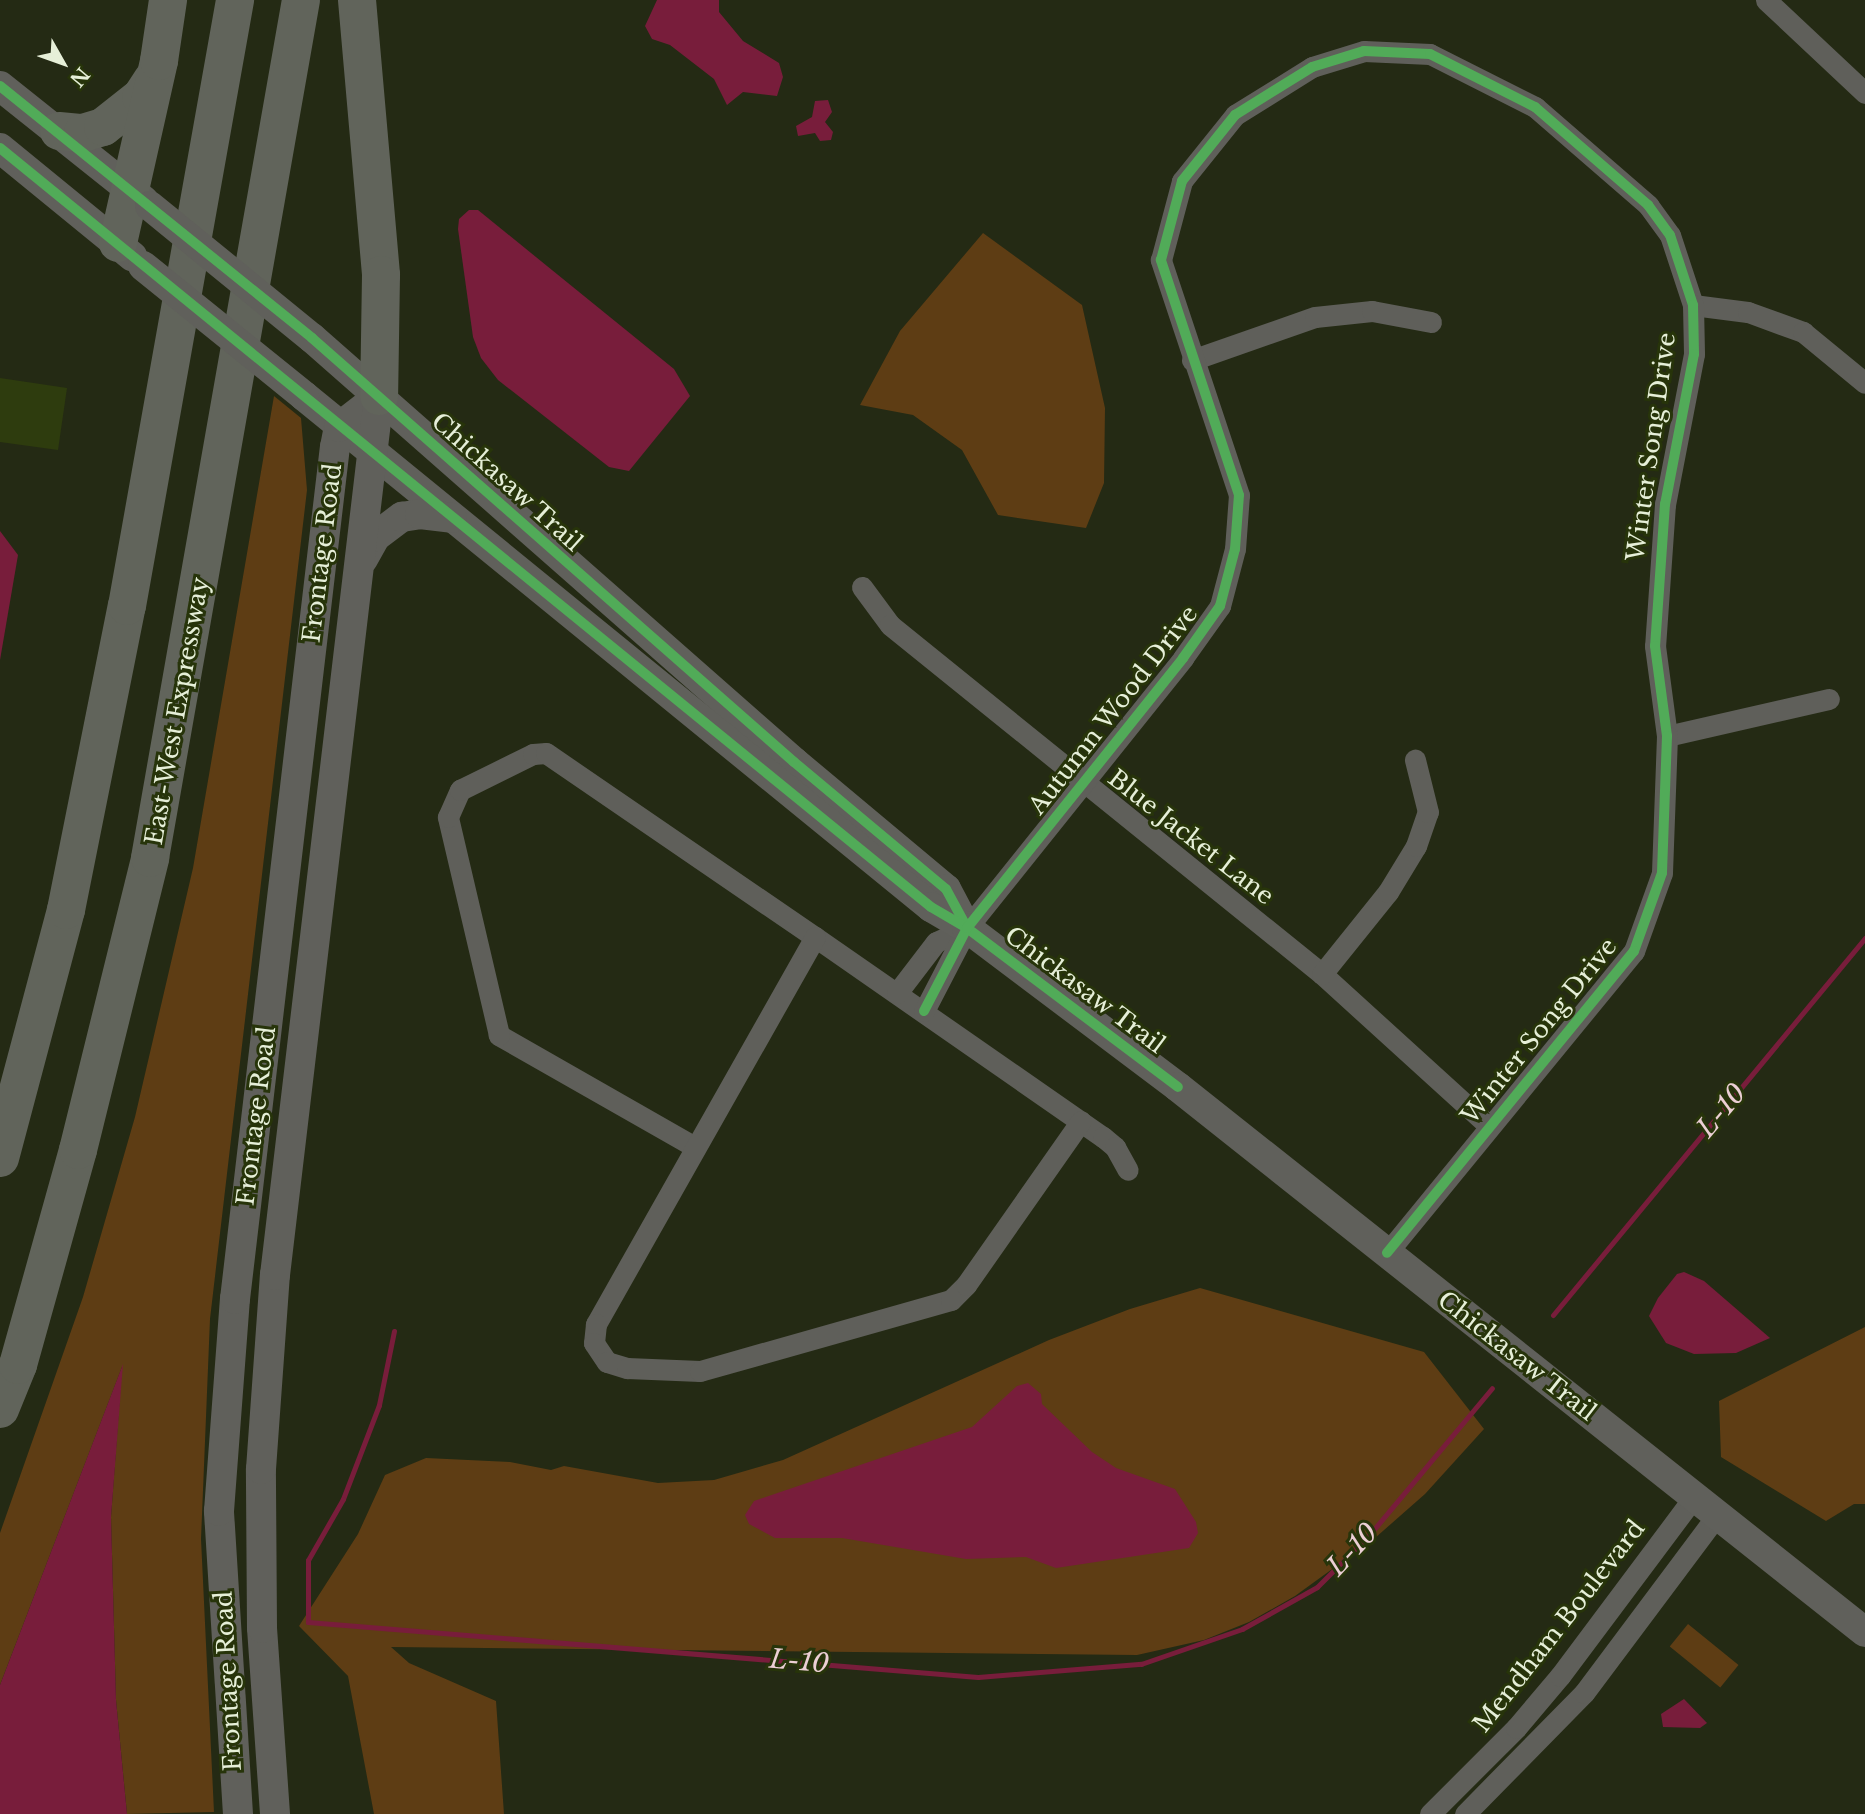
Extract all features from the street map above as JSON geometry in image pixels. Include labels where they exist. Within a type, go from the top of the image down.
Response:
[{"type":"highway","points":[[130,254],[141,199],[168,0]]},
{"type":"highway","points":[[0,1158],[79,844],[127,606],[235,0]]},
{"type":"highway","name":"East-West Expressway","points":[[0,1409],[18,1364],[78,1150],[150,858],[301,0]]},
{"type":"highway","points":[[357,0],[360,77],[381,275],[379,396]]},
{"type":"highway","points":[[60,131],[83,133],[103,127],[141,97],[157,72]]},
{"type":"highway","points":[[0,1419],[18,1364]]},
{"type":"street","points":[[1766,0],[1865,93]]},
{"type":"street","name":"Winter Song Drive","points":[[1312,67],[1364,51],[1430,54],[1535,107],[1648,205],[1670,235],[1693,304],[1694,354],[1665,504],[1655,646],[1667,736],[1662,873],[1633,951],[1387,1253]]},
{"type":"street","name":"Autumn Wood Drive","points":[[924,1011],[967,928],[1220,606],[1235,549],[1239,495],[1161,260],[1182,181],[1235,115],[1312,67]]},
{"type":"street","name":"Chickasaw Trail","points":[[0,86],[60,131],[312,338],[794,762],[946,889],[967,928]]},
{"type":"street","name":"Chickasaw Trail","points":[[0,148],[931,907],[967,928],[1120,1042],[1865,1632]]},
{"type":"street","points":[[1693,304],[1748,312],[1803,332],[1865,383]]},
{"type":"street","points":[[1192,360],[1315,317],[1372,311],[1431,322]]},
{"type":"street","name":"Frontage Road","points":[[238,1814],[219,1511],[235,1299],[339,427],[379,396]]},
{"type":"street","name":"Frontage Road","points":[[275,1814],[262,1628],[261,1469],[275,1275],[361,563],[370,451],[379,396]]},
{"type":"street","points":[[361,563],[374,537],[402,517],[419,514],[452,518]]},
{"type":"street","name":"Blue Jacket Lane","points":[[862,587],[890,625],[1082,784],[1322,975],[1489,1126]]},
{"type":"street","points":[[1667,736],[1829,699]]},
{"type":"street","points":[[695,1147],[499,1035],[450,830],[448,817],[455,795],[520,759],[546,753],[1081,1121],[1115,1147],[1128,1170]]},
{"type":"street","points":[[1322,975],[1388,892],[1416,846],[1428,812],[1415,760]]},
{"type":"street","points":[[897,993],[936,942],[967,928]]},
{"type":"street","points":[[815,937],[596,1324],[596,1350],[615,1366],[701,1370],[951,1300],[966,1285],[1081,1121]]},
{"type":"street","name":"Mendham Boulevard","points":[[1430,1814],[1516,1728],[1560,1676],[1694,1497]]},
{"type":"street","points":[[1465,1814],[1584,1693],[1717,1515]]},
{"type":"shaded area","points":[[657,0],[719,0],[719,12],[743,41],[779,63],[783,77],[777,96],[743,92],[727,105],[714,79],[670,45],[652,39],[645,26]]},
{"type":"shaded area","points":[[828,100],[832,112],[825,122],[833,132],[831,140],[820,141],[815,133],[798,136],[796,126],[812,117],[815,101]]},
{"type":"shaded area","points":[[469,210],[478,210],[674,369],[690,396],[629,471],[609,467],[498,380],[481,358],[473,337],[458,229],[459,219]]},
{"type":"shaded area","points":[[983,233],[1082,305],[1105,408],[1104,483],[1086,528],[998,515],[962,450],[913,415],[860,405],[900,331]]},
{"type":"shaded area","points":[[0,378],[67,388],[58,450],[0,442]]},
{"type":"shaded area","points":[[274,396],[301,418],[307,490],[210,1319],[201,1539],[214,1812],[127,1814],[116,1700],[111,1517],[122,1367],[0,1685],[0,1533],[83,1297],[135,1117],[193,868]]},
{"type":"shaded area","points":[[0,531],[18,555],[0,660]]},
{"type":"shaded area","points":[[1684,1272],[1704,1281],[1770,1338],[1736,1353],[1694,1354],[1666,1343],[1649,1316],[1658,1298],[1677,1274]]},
{"type":"shaded area","points":[[1200,1288],[1424,1352],[1484,1429],[1425,1494],[1375,1538],[1295,1596],[1249,1622],[1204,1640],[1137,1655],[391,1647],[409,1663],[496,1701],[504,1814],[374,1814],[348,1676],[299,1626],[358,1534],[385,1475],[426,1458],[510,1462],[551,1470],[564,1466],[658,1483],[714,1480],[783,1460],[1049,1340],[1130,1309]]},
{"type":"shaded area","points":[[1865,1327],[1865,1504],[1854,1504],[1826,1521],[1721,1457],[1719,1401]]},
{"type":"shaded area","points":[[123,1364],[111,1517],[116,1700],[127,1814],[0,1814],[0,1685]]},
{"type":"shaded area","points":[[1028,1383],[1041,1394],[1042,1404],[1092,1452],[1116,1468],[1175,1489],[1196,1522],[1198,1533],[1189,1548],[1056,1568],[1026,1557],[966,1559],[842,1538],[775,1538],[749,1524],[745,1515],[754,1501],[972,1427],[1017,1386]]},
{"type":"shaded area","points":[[1688,1624],[1739,1665],[1720,1687],[1670,1647]]},
{"type":"shaded area","points":[[1684,1699],[1707,1723],[1700,1728],[1663,1727],[1661,1714]]},
{"type":"waterway","name":"L-10","points":[[1553,1315],[1865,938]]},
{"type":"waterway","name":"L-10","points":[[394,1331],[379,1405],[343,1499],[308,1560],[308,1622],[978,1677],[1141,1664],[1242,1629],[1317,1587],[1370,1534],[1492,1388]]},
{"type":"cycle path","points":[[924,1011],[967,928],[1183,658],[1220,606],[1235,549],[1239,495],[1161,260],[1182,181],[1235,115],[1312,67],[1364,51],[1430,54],[1535,107],[1648,205],[1670,235],[1693,305],[1694,354],[1665,504],[1655,646],[1667,736],[1662,873],[1634,951],[1387,1253]]},
{"type":"cycle path","points":[[0,86],[312,338],[794,762],[946,889],[967,928]]},
{"type":"cycle path","points":[[0,148],[931,907],[967,928],[1178,1087]]}]
